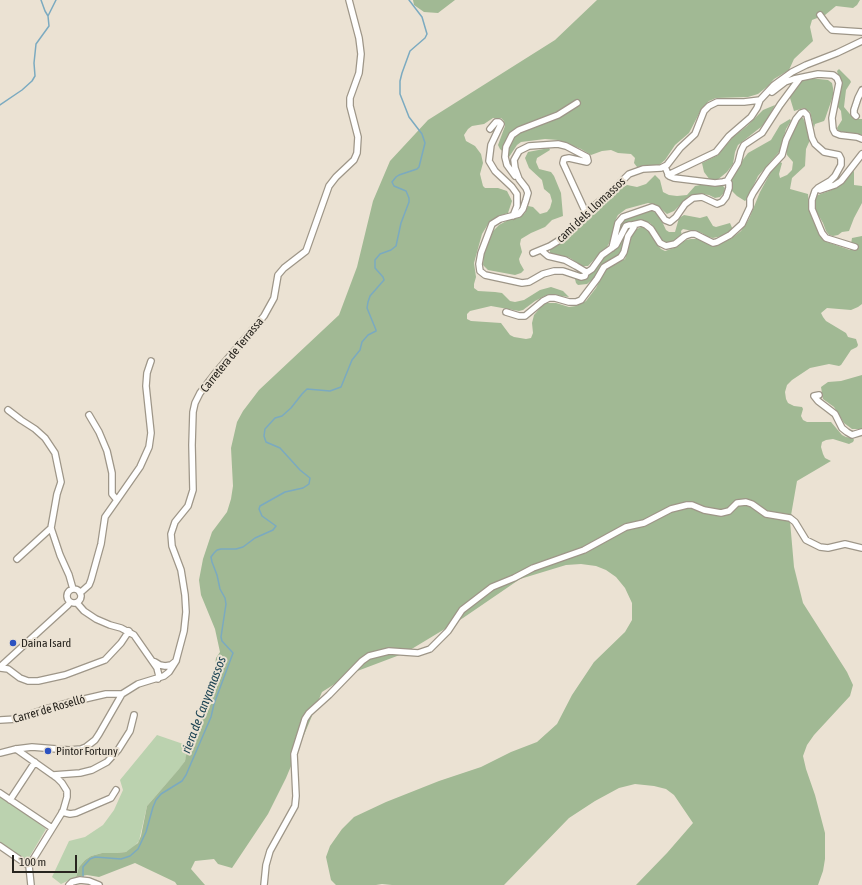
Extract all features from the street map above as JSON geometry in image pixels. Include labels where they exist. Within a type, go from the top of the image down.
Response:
[{"type":"street","name":"Carretera de Terrassa","points":[[0,753],[16,749],[32,748],[69,750],[86,747],[95,740],[122,694],[138,684],[158,679],[169,672],[176,661],[184,631],[186,612],[181,570],[172,546],[171,534],[175,522],[188,506],[193,490],[192,445],[193,412],[195,402],[213,376],[264,316],[274,298],[278,275],[284,268],[306,250],[329,186],[354,160],[357,153],[358,137],[350,106],[350,98],[359,73],[361,54],[359,38],[349,0]]},
{"type":"street","points":[[820,15],[832,30],[862,32]]},
{"type":"street","points":[[668,175],[716,152],[729,136],[751,117],[762,99],[774,85],[792,72],[806,64],[837,53],[862,41]]},
{"type":"street","points":[[800,78],[761,134],[744,145],[738,163],[727,180],[715,183],[694,182],[674,178],[668,175],[665,167],[680,148],[695,134],[704,111],[708,106],[718,102],[744,102],[762,99],[785,82],[800,78],[822,74],[830,74],[836,77],[839,86],[832,118],[833,129],[835,133],[840,135],[862,139]]},
{"type":"street","points":[[856,116],[854,114],[854,110],[862,90]]},
{"type":"street","points":[[577,103],[558,115],[519,130],[512,135],[506,147],[505,157],[507,165],[526,186],[528,195],[522,211],[519,214],[497,220],[491,226],[481,253],[479,267],[481,273],[523,283],[529,282],[543,274],[554,271],[563,271],[581,277],[585,276],[602,255],[616,246],[626,226],[641,223],[651,229],[660,243],[666,246],[675,244],[685,236],[691,234],[697,235],[713,243],[730,236],[742,224],[750,207],[750,199],[753,193],[768,170],[782,155],[788,136],[796,119],[802,112],[806,114],[815,144],[824,152],[839,155],[841,159],[841,165],[836,175],[830,181],[818,188],[814,193],[812,208],[824,236],[830,240],[855,247]]},
{"type":"street","points":[[490,129],[496,122],[501,124],[491,146],[488,161],[495,171],[512,187],[517,194],[518,206],[513,216]]},
{"type":"street","points":[[519,179],[514,160],[517,152],[524,147],[542,144],[558,144],[566,146],[586,156],[588,159],[587,162],[569,158],[564,159],[563,163],[586,214]]},
{"type":"street","points":[[814,193],[839,183],[862,154]]},
{"type":"street","name":"camí dels Llomassos","points":[[533,253],[558,241],[575,227],[586,214],[629,174],[643,169],[657,169],[665,167]]},
{"type":"street","points":[[611,250],[618,223],[623,217],[652,207],[658,210],[665,220],[670,222],[676,217],[685,204],[693,198],[702,197],[717,204],[722,202],[726,197],[729,188],[729,183],[727,180]]},
{"type":"street","points":[[506,312],[519,316],[525,316],[549,298],[556,298],[569,302],[581,300],[604,267],[621,257],[624,252],[628,236],[634,228],[632,225]]},
{"type":"street","points":[[541,250],[546,255],[569,262],[586,273]]},
{"type":"street","points":[[77,603],[80,600],[80,593],[89,585],[91,580],[101,544],[105,517],[140,467],[149,447],[151,433],[146,386],[147,373],[151,361]]},
{"type":"street","points":[[819,394],[814,396],[835,414],[842,428],[852,435],[862,432]]},
{"type":"street","points":[[8,410],[45,438],[54,453],[61,482],[57,494],[51,528],[73,589]]},
{"type":"street","points":[[89,415],[108,451],[112,473],[112,494],[117,500]]},
{"type":"street","points":[[264,885],[266,865],[270,851],[295,806],[294,754],[305,719],[309,713],[369,656],[389,651],[418,653],[430,649],[446,633],[462,610],[492,586],[514,578],[533,568],[584,550],[626,527],[648,522],[666,511],[687,505],[721,513],[729,511],[737,503],[746,502],[752,504],[766,514],[773,516],[786,516],[791,519],[806,540],[820,547],[826,548],[845,544],[862,548]]},
{"type":"street","points":[[17,559],[51,528]]},
{"type":"street","points":[[73,589],[80,593]]},
{"type":"street","points":[[70,602],[67,596],[73,589]]},
{"type":"street","points":[[70,602],[77,603],[84,611],[102,622],[129,631],[138,639],[159,672],[158,679]]},
{"type":"street","points":[[0,668],[68,606],[70,602]]},
{"type":"street","points":[[0,668],[6,668],[20,678],[33,681],[59,677],[79,671],[105,660],[121,643],[129,631]]},
{"type":"street","points":[[11,657],[10,665],[12,672]]},
{"type":"street","points":[[152,661],[165,666],[171,665],[176,661]]},
{"type":"street","name":"Carrer de Roselló","points":[[0,720],[17,719],[45,709],[106,694],[122,694]]},
{"type":"street","points":[[53,775],[80,773],[92,770],[107,762],[118,750],[130,731],[134,715]]},
{"type":"street","points":[[32,748],[29,753],[36,763]]},
{"type":"street","points":[[16,749],[62,783],[67,791],[68,798],[62,812],[29,866],[31,885]]},
{"type":"street","points":[[10,800],[36,763]]},
{"type":"street","points":[[62,812],[70,814],[76,813],[111,798],[116,790]]},
{"type":"street","points":[[0,793],[52,828]]},
{"type":"street","points":[[0,846],[29,866]]},
{"type":"street","points":[[68,885],[72,882],[80,880],[89,881],[99,885]]},
{"type":"green space","points":[[413,0],[455,0],[438,13],[424,12],[414,5]]},
{"type":"green space","points":[[597,0],[860,0],[853,8],[836,6],[825,15],[812,20],[810,27],[813,41],[794,59],[789,70],[774,79],[758,94],[748,97],[716,98],[709,101],[702,108],[689,133],[675,145],[665,160],[659,165],[637,167],[634,163],[635,158],[631,154],[618,153],[611,150],[602,151],[591,155],[581,149],[558,140],[545,139],[521,142],[517,145],[509,157],[500,149],[498,145],[505,126],[504,121],[501,118],[493,118],[484,124],[472,126],[464,135],[466,141],[475,146],[481,154],[483,163],[480,174],[483,186],[485,188],[498,188],[507,191],[512,201],[508,213],[490,221],[482,234],[474,263],[476,277],[474,288],[478,291],[502,293],[510,301],[515,302],[524,300],[540,290],[551,287],[563,291],[569,297],[553,295],[545,296],[519,311],[491,306],[470,311],[467,314],[467,319],[471,321],[501,323],[510,335],[514,337],[526,339],[531,338],[533,333],[532,323],[534,315],[546,303],[556,303],[569,307],[576,306],[586,301],[596,288],[605,270],[625,259],[632,234],[641,227],[646,227],[656,243],[665,251],[691,239],[698,239],[713,245],[722,243],[732,238],[741,231],[749,219],[760,192],[773,168],[780,162],[782,163],[779,174],[780,178],[787,175],[792,170],[793,162],[787,155],[786,150],[795,124],[801,117],[806,124],[810,140],[806,149],[805,166],[792,178],[790,189],[808,194],[809,208],[819,234],[827,242],[850,250],[852,238],[862,236],[862,304],[851,310],[827,308],[821,313],[826,321],[846,333],[848,337],[856,339],[858,345],[851,350],[841,365],[829,364],[810,368],[792,380],[787,385],[785,392],[788,403],[794,406],[802,407],[803,409],[801,416],[803,420],[807,422],[831,422],[842,435],[853,438],[854,440],[849,444],[833,439],[822,442],[821,447],[823,454],[825,458],[831,461],[797,481],[790,521],[794,567],[803,603],[847,672],[853,685],[850,696],[814,735],[807,745],[803,756],[825,833],[825,859],[818,885],[636,885],[693,823],[674,795],[666,789],[635,784],[619,788],[595,801],[569,818],[504,885],[336,885],[331,880],[326,857],[330,846],[342,829],[354,817],[386,802],[439,781],[481,767],[511,752],[537,742],[557,724],[572,695],[594,662],[625,632],[632,620],[632,603],[625,588],[616,577],[606,570],[596,566],[581,564],[566,565],[520,579],[463,618],[405,653],[352,673],[322,692],[286,778],[268,814],[232,868],[218,864],[214,859],[195,861],[191,869],[205,885],[177,885],[175,882],[135,863],[99,877],[87,875],[76,877],[79,867],[91,856],[102,853],[126,852],[138,843],[141,836],[147,806],[185,761],[187,751],[197,731],[211,695],[216,658],[220,652],[215,629],[201,595],[199,580],[203,559],[212,532],[227,512],[231,499],[233,486],[231,448],[237,422],[243,411],[259,390],[339,315],[357,267],[373,201],[390,161],[428,120],[555,40]]},
{"type":"green space","points":[[839,69],[851,82],[846,90],[844,107],[854,119],[862,119],[862,135],[842,132],[837,128],[842,120],[841,111],[838,107],[839,78],[837,71]]},
{"type":"green space","points":[[809,78],[828,80],[832,83],[833,88],[833,96],[825,119],[824,121],[815,124],[814,128],[810,112],[804,108],[794,111],[790,98],[791,93],[801,80]]},
{"type":"green space","points":[[775,105],[767,120],[761,127],[738,145],[733,164],[727,172],[716,181],[710,180],[704,172],[702,163],[718,155],[733,137],[763,110]]},
{"type":"green space","points":[[790,119],[791,121],[786,129],[780,151],[758,176],[745,201],[732,191],[731,179],[733,173],[748,153],[771,140],[780,125]]},
{"type":"green space","points":[[549,148],[550,150],[537,158],[536,162],[539,169],[551,172],[554,176],[561,193],[563,216],[552,220],[545,227],[521,239],[520,244],[522,252],[519,259],[524,270],[521,273],[515,275],[488,270],[483,265],[484,251],[490,234],[499,225],[510,219],[519,217],[525,213],[528,206],[533,207],[540,214],[547,212],[550,208],[552,201],[550,194],[544,189],[542,180],[529,168],[525,158],[528,152]]},
{"type":"green space","points":[[854,171],[854,185],[862,186],[862,203],[849,231],[833,236],[829,235],[816,211],[814,202],[815,196],[839,186],[845,181],[851,172]]},
{"type":"green space","points":[[655,175],[660,180],[663,192],[669,195],[687,195],[695,186],[705,184],[722,185],[725,188],[724,193],[720,197],[715,198],[702,194],[693,195],[688,197],[674,211],[667,214],[657,205],[648,203],[626,209],[618,215],[615,221],[613,236],[607,247],[588,266],[582,266],[570,258],[550,253],[550,249],[570,235],[585,217],[607,201],[618,190],[627,185],[637,187],[646,184]]},
{"type":"green space","points":[[651,210],[659,215],[666,230],[669,232],[675,232],[679,218],[684,215],[700,218],[707,216],[713,226],[716,227],[730,223],[733,230],[722,236],[713,238],[707,237],[702,233],[683,229],[681,231],[682,236],[675,241],[668,243],[662,241],[650,223],[637,221],[630,222],[620,233],[618,233],[624,219]]},
{"type":"green space","points":[[627,230],[628,231],[621,253],[587,284],[578,285],[575,279],[581,280],[601,259],[617,248]]},
{"type":"green space","points":[[862,375],[862,429],[852,429],[844,423],[834,407],[823,399],[821,387],[828,382],[841,381]]},
{"type":"green space","points":[[157,735],[189,746],[185,761],[181,767],[147,806],[139,841],[131,850],[126,852],[102,853],[91,856],[79,867],[76,877],[61,884],[52,877],[69,841],[85,837],[103,825],[114,810],[123,790],[120,780]]},
{"type":"green space","points":[[3,796],[46,829],[27,861],[0,842],[0,798]]},
{"type":"waterway","points":[[41,0],[48,16]]},
{"type":"waterway","points":[[0,105],[22,90],[32,81],[35,76],[34,63],[36,44],[49,26],[48,16],[56,0]]},
{"type":"waterway","name":"riera de Canyamassos","points":[[83,877],[83,867],[90,859],[95,857],[121,859],[130,856],[138,849],[146,832],[156,800],[161,794],[182,781],[186,775],[211,717],[214,704],[233,653],[222,641],[221,637],[226,604],[211,557],[217,550],[243,547],[255,538],[273,530],[276,526],[262,516],[259,509],[260,506],[285,492],[303,488],[309,484],[310,478],[300,470],[280,448],[266,442],[264,436],[265,429],[275,418],[282,416],[291,408],[307,389],[330,391],[341,387],[352,360],[360,350],[362,342],[368,335],[376,331],[367,308],[370,296],[384,280],[375,268],[375,260],[380,254],[391,250],[396,246],[401,223],[409,202],[406,191],[394,186],[392,182],[399,175],[419,167],[425,143],[422,134],[409,117],[400,94],[400,81],[410,51],[425,38],[427,34],[422,17],[409,0]]},
{"type":"place","name":"Daina Isard","points":[[13,643]]},
{"type":"place","name":"Pintor Fortuny","points":[[48,751]]}]
